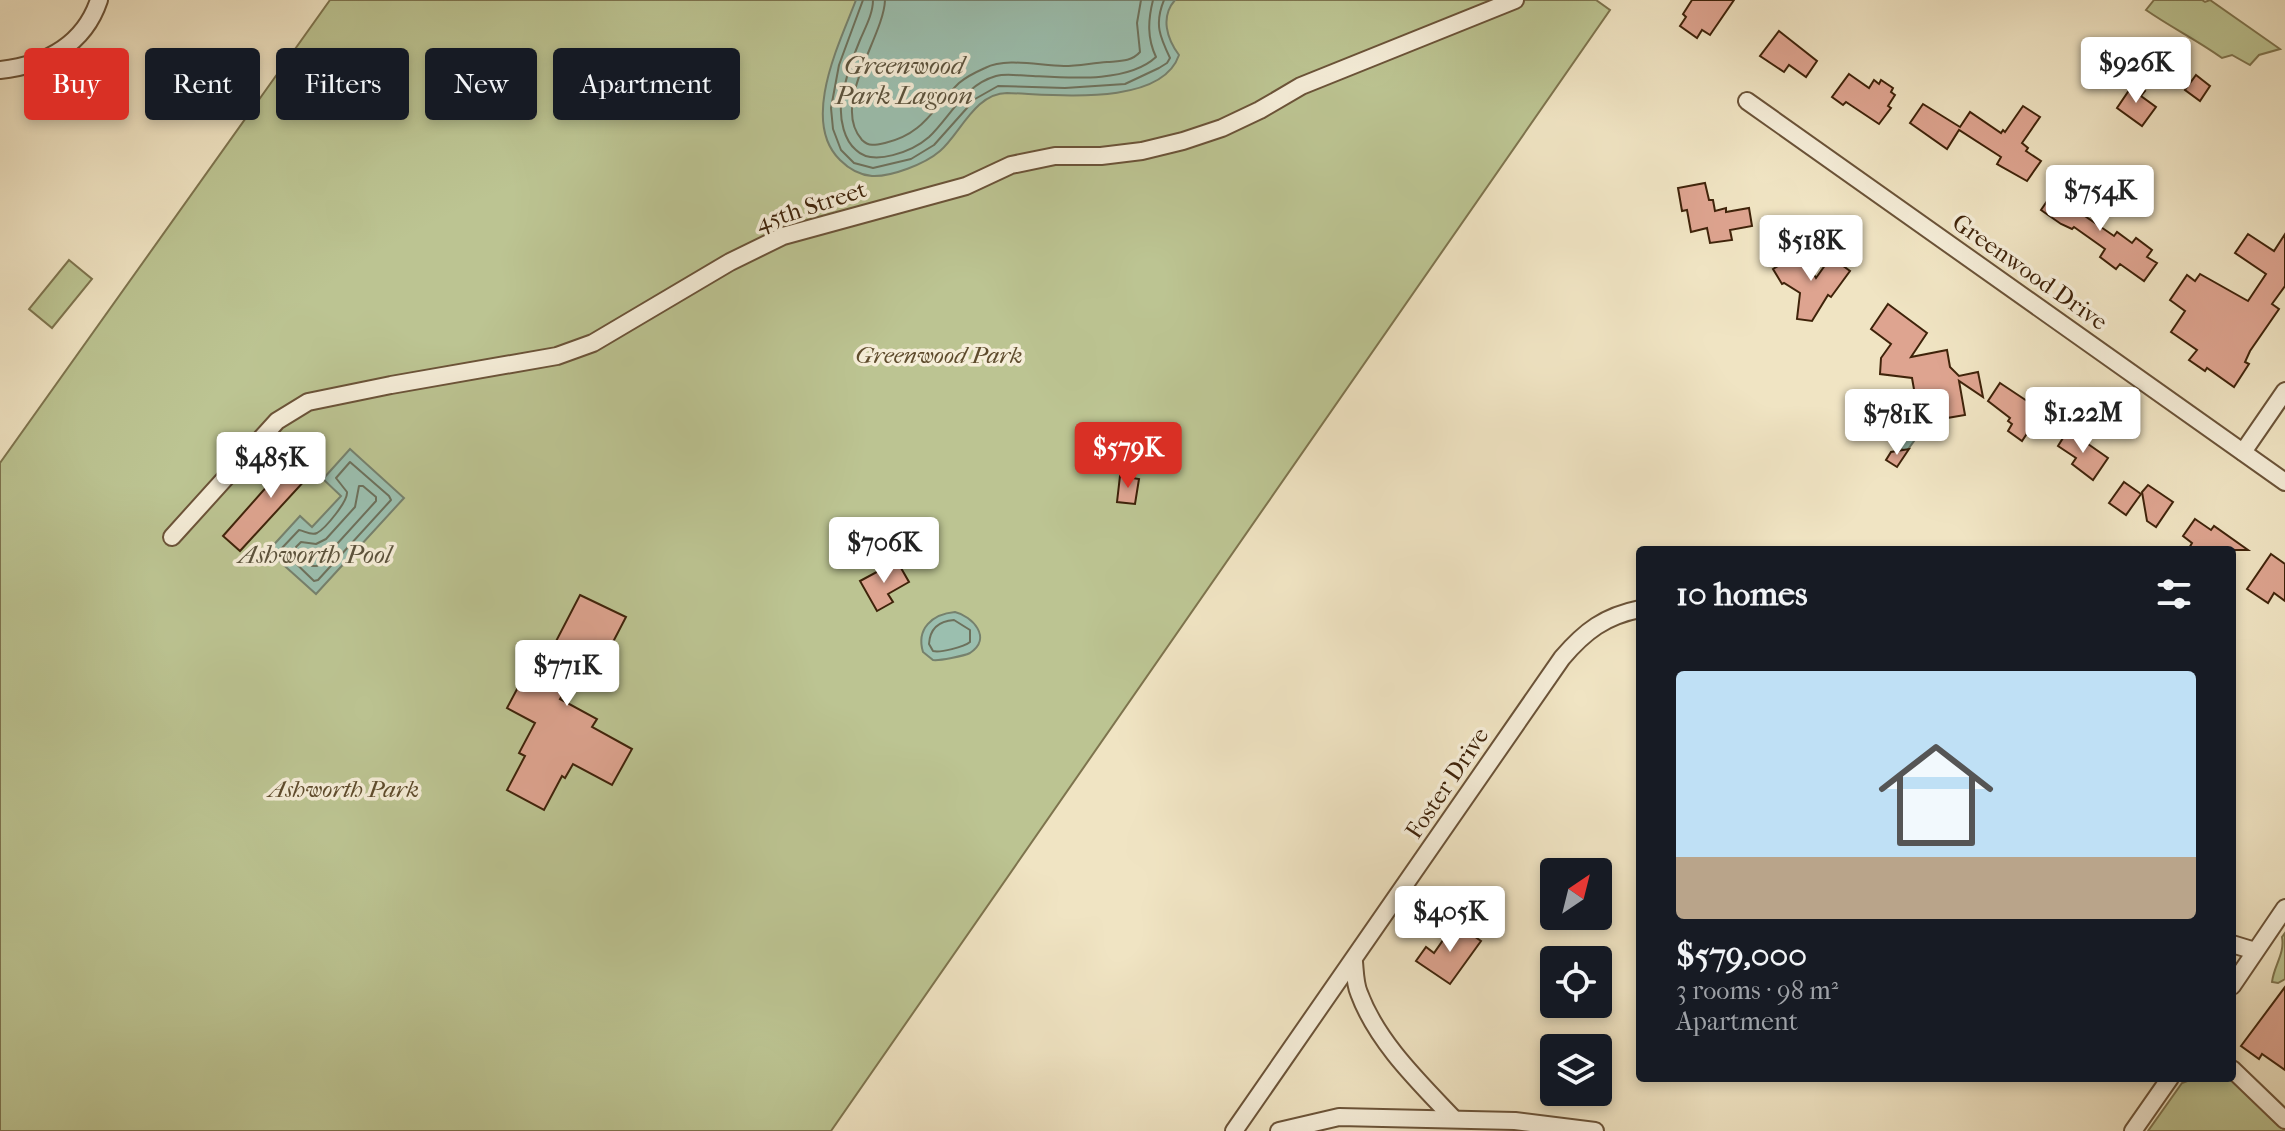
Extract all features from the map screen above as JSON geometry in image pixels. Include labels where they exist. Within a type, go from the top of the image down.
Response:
[{"type":"street","points":[[0,70],[44,60],[63,49],[93,20],[99,0]]},
{"type":"street","name":"45th Street","points":[[172,537],[277,421],[308,402],[557,356],[593,343],[730,262],[783,236],[966,186],[1011,165],[1055,156],[1101,156],[1142,151],[1183,141],[1248,116],[1301,86],[1515,0]]},
{"type":"street","name":"Greenwood Drive","points":[[1747,101],[2285,482]]},
{"type":"street","points":[[2243,452],[2285,391]]},
{"type":"street","name":"Foster Drive","points":[[1234,1131],[1562,658],[1582,634],[1600,621],[1636,610]]},
{"type":"street","points":[[2236,980],[2285,908]]},
{"type":"street","points":[[2236,945],[2255,951]]},
{"type":"street","points":[[1354,962],[1358,992],[1375,1024],[1395,1053],[1454,1119]]},
{"type":"street","points":[[2236,1073],[2285,1120]]},
{"type":"street","points":[[2133,1131],[2167,1082]]},
{"type":"street","points":[[1279,1131],[1339,1117],[1515,1121],[1595,1131]]},
{"type":"green space","points":[[330,0],[1596,0],[1610,10],[831,1131],[0,1131],[0,463],[244,120],[260,120],[260,98],[276,76],[276,120],[409,120],[409,48],[296,48]]},
{"type":"green space","points":[[2154,0],[2210,0],[2280,49],[2259,55],[2250,65],[2232,55],[2222,58],[2146,10]]},
{"type":"green space","points":[[69,260],[92,279],[52,328],[29,309]]},
{"type":"green space","points":[[2285,933],[2285,979],[2272,982],[2282,949],[2282,937]]},
{"type":"green space","points":[[2236,1081],[2285,1131],[2148,1131],[2182,1083]]},
{"type":"water","name":"Greenwood Park Lagoon","points":[[856,0],[1175,0],[1168,14],[1167,28],[1179,55],[1168,72],[1151,83],[1129,91],[1076,95],[996,95],[977,107],[934,156],[898,172],[867,175],[854,171],[840,160],[829,144],[823,124],[827,81]]},
{"type":"water","points":[[1920,412],[1930,419],[1906,452],[1897,445]]},
{"type":"water","name":"Ashworth Pool","points":[[350,449],[404,498],[316,594],[268,551],[300,516],[312,527],[341,496],[323,479]]},
{"type":"water","points":[[955,612],[968,618],[978,628],[980,641],[970,653],[933,660],[923,652],[924,630],[933,619]]},
{"type":"building","points":[[1692,0],[1734,0],[1710,35],[1702,30],[1697,38],[1680,26]]},
{"type":"building","points":[[1779,31],[1817,61],[1806,77],[1789,65],[1784,72],[1760,56]]},
{"type":"building","points":[[1849,74],[1869,88],[1874,80],[1879,84],[1881,80],[1893,88],[1891,92],[1895,95],[1888,106],[1891,108],[1879,124],[1846,102],[1843,105],[1832,97]]},
{"type":"building","points":[[2196,75],[2210,86],[2200,101],[2185,90]]},
{"type":"building","points":[[2134,83],[2145,91],[2141,96],[2156,107],[2142,126],[2117,108]]},
{"type":"building","points":[[1923,104],[1960,127],[1970,112],[2001,133],[2003,130],[2005,132],[2023,106],[2040,117],[2022,143],[2028,148],[2026,151],[2041,161],[2027,181],[1997,164],[2001,157],[1959,130],[1947,149],[1910,123]]},
{"type":"building","points":[[1705,183],[1715,211],[1749,208],[1752,226],[1730,230],[1732,240],[1710,243],[1707,228],[1691,232],[1687,210],[1682,211],[1678,188]]},
{"type":"building","points":[[2074,185],[2089,196],[2079,212],[2114,236],[2117,232],[2132,243],[2136,238],[2152,250],[2147,257],[2157,263],[2144,281],[2120,264],[2116,269],[2100,257],[2105,249],[2074,227],[2061,224],[2041,210],[2056,188],[2067,196]]},
{"type":"building","points":[[2248,234],[2274,251],[2285,234],[2285,286],[2272,304],[2279,309],[2250,351],[2245,362],[2249,364],[2234,387],[2207,368],[2205,371],[2189,360],[2197,350],[2171,332],[2185,311],[2170,300],[2187,275],[2195,281],[2200,274],[2248,301],[2266,274],[2235,253]]},
{"type":"building","points":[[1801,252],[1816,278],[1831,257],[1850,271],[1831,297],[1828,295],[1812,321],[1797,319],[1800,293],[1782,284],[1773,269]]},
{"type":"building","points":[[1888,304],[1927,333],[1911,357],[1947,350],[1950,367],[1959,376],[1978,372],[1983,397],[1959,381],[1965,415],[1947,418],[1944,399],[1933,392],[1915,395],[1912,378],[1880,374],[1881,358],[1891,344],[1871,329]]},
{"type":"building","points":[[2000,383],[2042,411],[2022,441],[2008,431],[2012,424],[2008,421],[2010,418],[1988,401]]},
{"type":"building","points":[[2068,430],[2108,458],[2093,480],[2072,464],[2076,458],[2058,446]]},
{"type":"building","points":[[300,449],[318,466],[240,551],[223,536]]},
{"type":"building","points":[[1909,449],[1897,467],[1886,460],[1891,452]]},
{"type":"building","points":[[1120,476],[1139,479],[1135,504],[1117,502]]},
{"type":"building","points":[[2124,482],[2141,494],[2126,515],[2109,503]]},
{"type":"building","points":[[2148,485],[2173,502],[2156,527],[2147,521],[2142,492]]},
{"type":"building","points":[[2195,519],[2211,530],[2214,526],[2248,550],[2236,550],[2236,546],[2190,546],[2192,543],[2183,536]]},
{"type":"building","points":[[2271,554],[2285,564],[2285,601],[2274,593],[2268,603],[2247,589]]},
{"type":"building","points":[[897,561],[909,582],[888,594],[893,602],[877,611],[860,581]]},
{"type":"building","points":[[580,595],[626,617],[599,669],[603,674],[597,688],[574,674],[560,699],[597,719],[592,727],[632,749],[612,785],[573,764],[565,778],[562,776],[544,810],[507,790],[525,756],[519,753],[535,723],[507,708],[533,659],[549,668],[553,647]]},
{"type":"building","points":[[1455,923],[1481,941],[1450,984],[1416,961],[1426,947],[1434,953]]},
{"type":"building","points":[[2285,987],[2285,1070],[2262,1054],[2259,1059],[2241,1046]]},
{"type":"park label","name":"Greenwood Park","points":[[939,355]]},
{"type":"park label","name":"Ashworth Park","points":[[344,789]]}]
